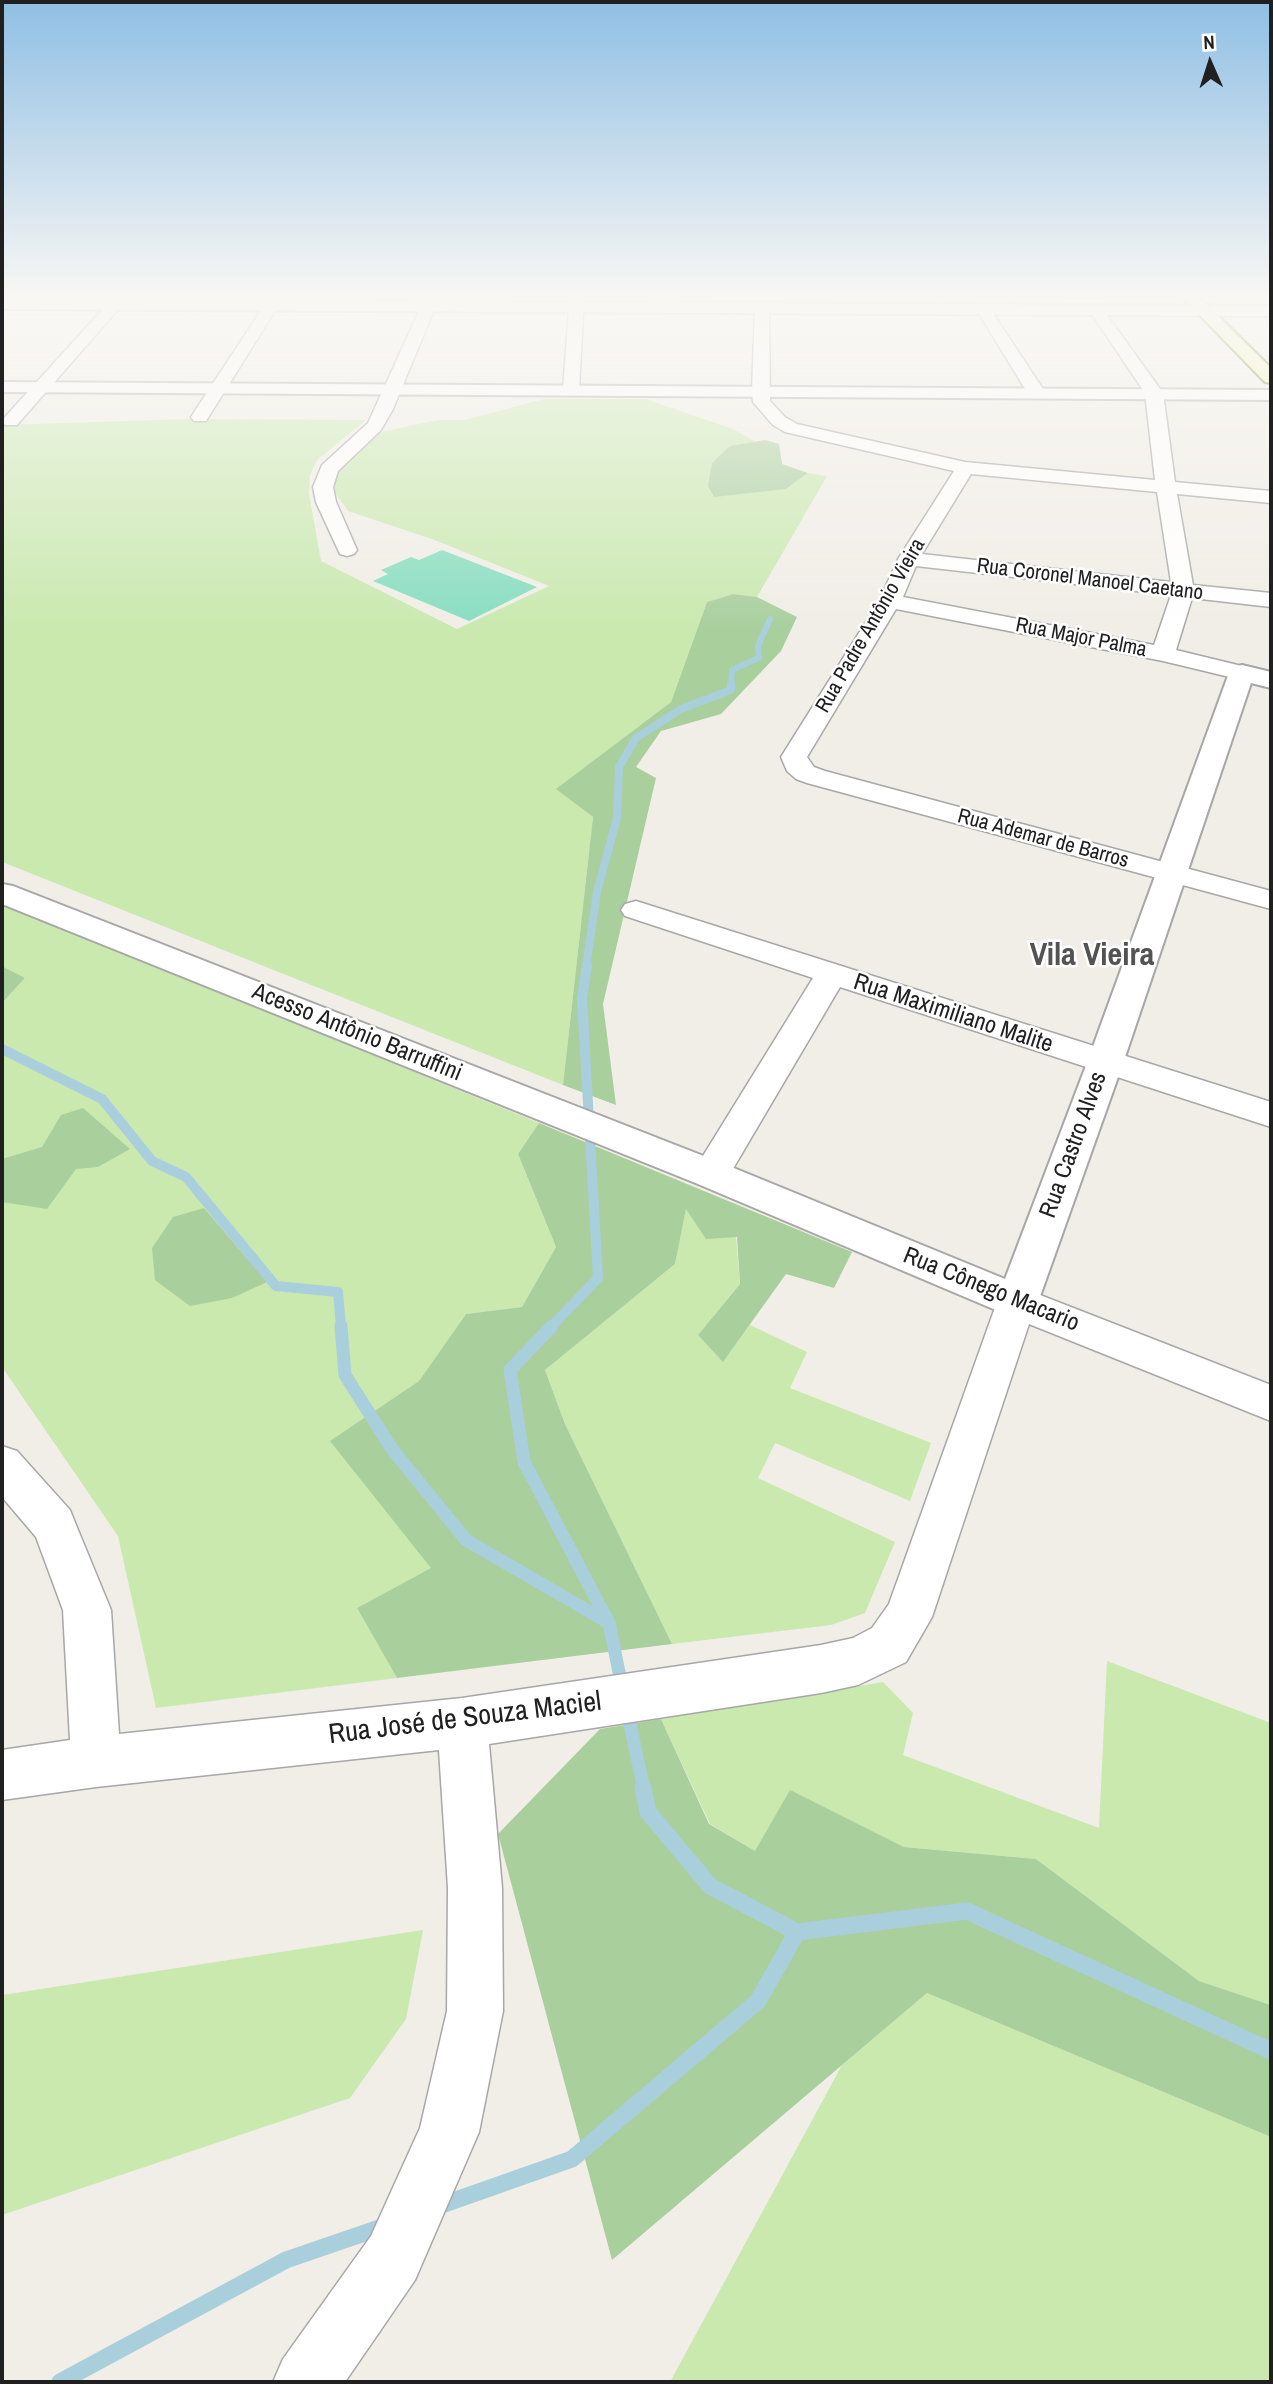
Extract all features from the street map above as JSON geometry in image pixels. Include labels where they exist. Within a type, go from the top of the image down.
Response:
[{"type":"street","points":[[10,421],[21,409]]},
{"type":"street","points":[[200,417],[205,409]]},
{"type":"street","points":[[347,550],[326,502],[323,487],[329,469],[374,426],[383,409]]},
{"type":"street","points":[[768,409],[779,421],[791,428],[965,468],[1271,497]]},
{"type":"street","points":[[1156,409],[1183,592],[1163,654]]},
{"type":"street","name":"Rua Padre Antônio Vieira","points":[[816,777],[804,773],[796,765],[794,757],[890,600],[909,559],[965,468]]},
{"type":"street","name":"Rua Coronel Manoel Caetano","points":[[909,559],[1271,600]]},
{"type":"street","name":"Rua Major Palma","points":[[890,600],[1163,654],[1256,676]]},
{"type":"street","name":"Rua Castro Alves","points":[[908,1617],[1170,874],[1256,676]]},
{"type":"street","name":"Rua Ademar de Barros","points":[[816,777],[1271,900]]},
{"type":"street","name":"Acesso Antônio Barruffini","points":[[2,893],[711,1174]]},
{"type":"street","name":"Rua Maximiliano Malite","points":[[636,910],[1271,1115]]},
{"type":"street","points":[[711,1174],[831,975]]},
{"type":"street","name":"Rua Cônego Macario","points":[[711,1174],[1017,1302],[1271,1403]]},
{"type":"street","points":[[2,1465],[54,1525],[87,1611],[96,1762]]},
{"type":"street","name":"Rua José de Souza Maciel","points":[[2,1775],[96,1762],[462,1723],[821,1669],[858,1661],[889,1645],[908,1617]]},
{"type":"street","points":[[306,2382],[393,2258],[449,2132],[475,2011],[475,1888],[462,1723]]},
{"type":"green space","points":[[505,409],[676,409],[733,429],[756,442],[730,446],[786,489],[808,473],[827,476],[757,597],[733,594],[707,602],[671,702],[557,789],[593,817],[563,1085],[2,862],[2,425],[187,419],[366,420],[317,460],[310,475],[309,494],[321,561],[457,629],[549,586],[432,539],[348,511],[334,491],[333,474],[372,434],[438,420],[464,420]]},
{"type":"green space","points":[[765,440],[779,444],[782,464],[808,473],[786,489],[714,497],[708,486],[712,463],[730,446]]},
{"type":"green space","points":[[442,550],[537,587],[469,621],[373,581],[388,574],[381,570],[411,557],[419,560]]},
{"type":"green space","points":[[733,594],[757,597],[797,617],[781,651],[721,714],[661,731],[636,767],[656,778],[603,1004],[616,1105],[563,1085],[593,817],[556,789],[671,702],[707,602]]},
{"type":"green space","points":[[2,903],[539,1123],[518,1154],[556,1247],[522,1307],[466,1314],[419,1381],[331,1441],[432,1568],[357,1608],[397,1678],[156,1708],[118,1536],[2,1367],[2,1003],[25,978],[2,966]]},
{"type":"green space","points":[[2,966],[25,978],[2,1003]]},
{"type":"green space","points":[[83,1108],[130,1149],[98,1167],[76,1169],[47,1209],[2,1202],[2,1159],[42,1147],[61,1115]]},
{"type":"green space","points":[[539,1123],[852,1252],[834,1288],[786,1274],[723,1362],[698,1335],[740,1284],[737,1237],[706,1239],[686,1209],[675,1264],[545,1370],[565,1424],[672,1644],[397,1678],[357,1608],[431,1568],[330,1441],[419,1381],[466,1314],[522,1307],[556,1247],[518,1154]]},
{"type":"green space","points":[[204,1208],[267,1282],[232,1298],[190,1306],[155,1280],[152,1248],[173,1217]]},
{"type":"green space","points":[[686,1208],[736,1237],[740,1284],[698,1335],[723,1361],[750,1325],[807,1352],[790,1388],[931,1443],[910,1501],[775,1443],[758,1478],[895,1542],[865,1613],[831,1625],[672,1644],[565,1424],[545,1370],[675,1264]]},
{"type":"green space","points":[[1107,1661],[1271,1723],[1271,2005],[1199,1981],[1036,1859],[904,1847],[790,1791],[756,1852],[710,1824],[661,1719],[883,1682],[913,1713],[903,1755],[1099,1828]]},
{"type":"green space","points":[[661,1719],[709,1824],[755,1851],[790,1790],[904,1847],[1036,1859],[1199,1981],[1271,2005],[1271,2137],[927,1993],[612,2260],[498,1834],[600,1729]]},
{"type":"green space","points":[[423,1930],[406,2019],[350,2098],[2,2215],[2,1995]]},
{"type":"green space","points":[[927,1993],[1271,2137],[1271,2382],[670,2382],[842,2065]]},
{"type":"waterway","points":[[731,687],[732,670],[759,658],[758,646],[770,619]]},
{"type":"waterway","points":[[586,967],[597,892],[617,818],[619,767],[636,738],[681,709],[731,690],[731,687]]},
{"type":"waterway","points":[[551,1327],[598,1278],[582,999],[587,965]]},
{"type":"waterway","points":[[2,1049],[102,1099],[152,1161],[186,1177],[276,1286],[338,1292],[341,1327]]},
{"type":"waterway","points":[[341,1326],[345,1375],[392,1449],[466,1540],[609,1623]]},
{"type":"waterway","points":[[552,1326],[510,1370],[524,1462],[609,1623]]},
{"type":"waterway","points":[[609,1623],[622,1687]]},
{"type":"waterway","points":[[627,1710],[644,1790]]},
{"type":"waterway","points":[[643,1788],[648,1812],[710,1886],[797,1932]]},
{"type":"waterway","points":[[797,1932],[967,1911],[1271,2051]]},
{"type":"waterway","points":[[436,2207],[572,2159],[758,2001],[797,1932]]},
{"type":"waterway","points":[[60,2382],[286,2260],[385,2226]]},
{"type":"district","name":"Vila Vieira","points":[[1092,956]]}]
